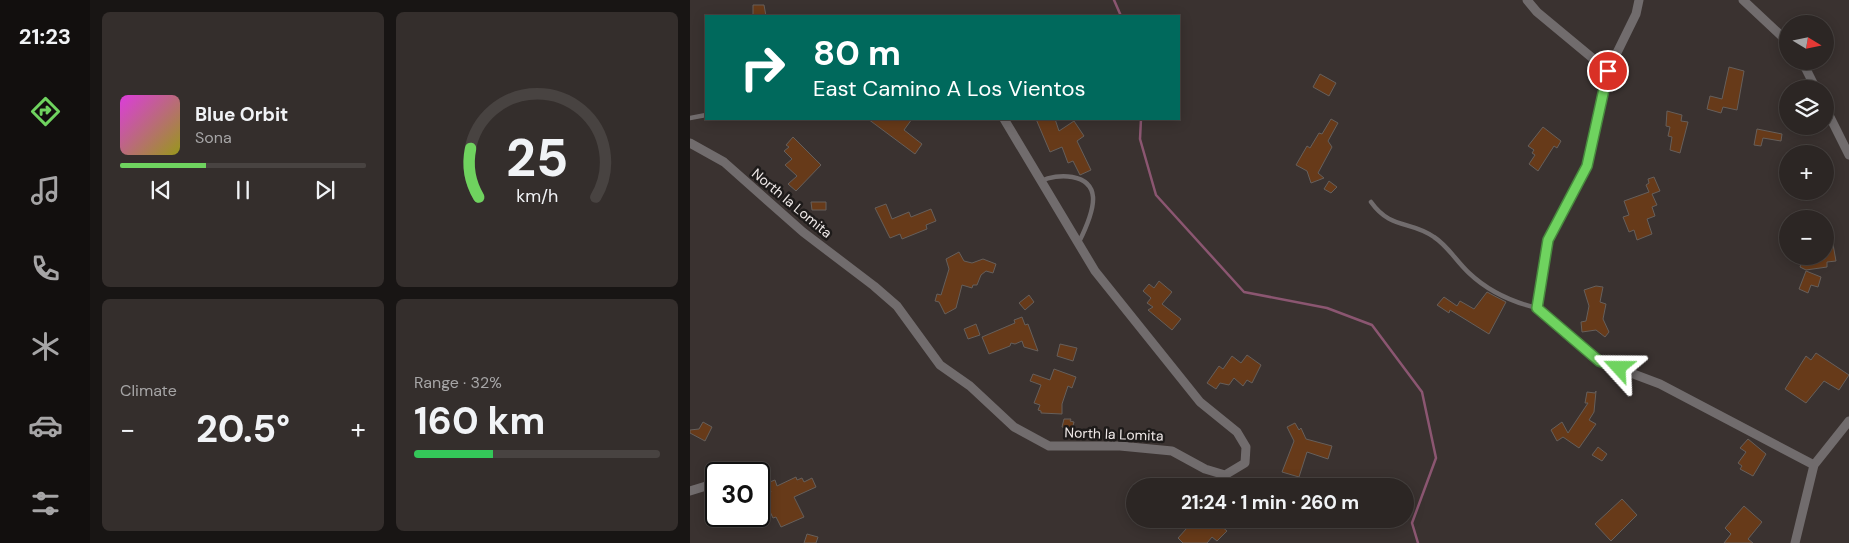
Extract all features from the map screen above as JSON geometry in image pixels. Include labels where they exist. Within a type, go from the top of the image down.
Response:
[{"type":"street","points":[[1527,0],[1537,12],[1608,71]]},
{"type":"street","points":[[1639,0],[1636,14],[1608,71],[1587,166],[1548,240],[1537,308],[1599,361],[1660,384],[1814,466]]},
{"type":"street","points":[[1743,0],[1779,34]]},
{"type":"street","name":"North la Lomita","points":[[690,144],[724,162],[803,232],[897,306],[940,365],[970,386],[1014,427],[1049,446],[1120,446],[1172,451],[1205,469],[1225,475],[1245,464],[1246,447],[1236,432],[1200,402],[1095,271],[1005,120]]},
{"type":"street","points":[[1834,125],[1849,155]]},
{"type":"street","points":[[1795,543],[1814,466],[1849,421]]},
{"type":"street","points":[[690,491],[705,486]]},
{"type":"lane","points":[[690,118],[705,115]]},
{"type":"lane","points":[[1041,181],[1061,175],[1073,176],[1090,187],[1093,198],[1085,230],[1079,244]]},
{"type":"lane","points":[[1371,202],[1384,218],[1422,230],[1435,237],[1480,283],[1506,298],[1537,308]]},
{"type":"building","points":[[753,5],[764,5],[766,15],[753,15]]},
{"type":"building","points":[[1729,67],[1744,71],[1737,110],[1723,107],[1721,113],[1707,109],[1710,96],[1722,99]]},
{"type":"building","points":[[1320,74],[1336,83],[1329,96],[1313,87]]},
{"type":"building","points":[[1667,111],[1682,115],[1681,121],[1688,122],[1680,153],[1670,150],[1672,137],[1668,136],[1670,127],[1666,126]]},
{"type":"building","points":[[1331,119],[1338,123],[1328,141],[1332,147],[1318,173],[1324,178],[1311,183],[1307,171],[1296,165],[1307,146],[1310,148],[1319,133],[1322,134]]},
{"type":"building","points":[[869,120],[911,120],[904,130],[922,144],[915,154]]},
{"type":"building","points":[[1036,120],[1055,120],[1059,131],[1074,121],[1084,136],[1077,141],[1091,170],[1080,175],[1073,161],[1068,163],[1062,147],[1050,152]]},
{"type":"building","points":[[1543,127],[1561,141],[1557,148],[1554,146],[1538,171],[1529,164],[1535,155],[1532,153],[1534,150],[1528,146]]},
{"type":"building","points":[[1757,129],[1782,135],[1781,141],[1763,138],[1761,146],[1754,145]]},
{"type":"building","points":[[793,137],[821,165],[796,191],[788,184],[797,176],[785,165],[792,159],[784,151],[789,147],[786,145]]},
{"type":"building","points":[[1654,177],[1660,191],[1652,194],[1657,205],[1652,207],[1655,216],[1647,219],[1652,234],[1637,240],[1634,230],[1629,232],[1623,217],[1629,215],[1624,201],[1649,192],[1646,185],[1649,183],[1648,179]]},
{"type":"building","points":[[1329,181],[1337,187],[1331,193],[1324,189]]},
{"type":"building","points":[[811,202],[826,202],[826,210],[812,210]]},
{"type":"building","points":[[886,204],[892,219],[909,212],[911,217],[931,209],[936,221],[926,225],[927,229],[902,239],[900,234],[890,238],[875,208]]},
{"type":"building","points":[[959,252],[964,261],[972,263],[983,259],[996,264],[993,273],[986,271],[981,275],[977,285],[973,285],[972,288],[962,285],[956,308],[945,314],[939,302],[935,301],[937,294],[941,295],[949,269],[946,259]]},
{"type":"building","points":[[1801,265],[1827,265],[1827,267],[1806,270],[1800,267]]},
{"type":"building","points":[[1806,271],[1821,277],[1818,287],[1811,285],[1808,293],[1799,289]]},
{"type":"building","points":[[1159,281],[1172,292],[1162,304],[1181,319],[1172,330],[1148,310],[1153,307],[1147,303],[1151,298],[1143,291],[1149,284],[1154,288]]},
{"type":"building","points":[[1596,286],[1603,287],[1600,302],[1606,304],[1603,319],[1609,332],[1605,337],[1596,330],[1582,332],[1581,322],[1586,321],[1589,306],[1584,290]]},
{"type":"building","points":[[1487,292],[1506,302],[1489,334],[1450,310],[1449,313],[1437,305],[1444,297],[1457,306],[1460,301],[1474,309]]},
{"type":"building","points":[[1029,295],[1034,302],[1025,310],[1019,303]]},
{"type":"building","points":[[1022,317],[1025,325],[1028,324],[1038,351],[1024,347],[1022,341],[1015,344],[1011,343],[1010,346],[989,354],[982,337],[1015,323],[1014,320]]},
{"type":"building","points":[[976,324],[980,335],[968,339],[964,329]]},
{"type":"building","points":[[1060,344],[1077,348],[1073,361],[1057,356]]},
{"type":"building","points":[[1816,353],[1849,375],[1839,390],[1824,381],[1806,403],[1785,389],[1806,356],[1811,360]]},
{"type":"building","points":[[1247,355],[1261,365],[1252,383],[1247,380],[1243,386],[1234,378],[1229,385],[1220,383],[1216,389],[1207,383],[1219,366],[1223,369],[1232,356],[1241,363]]},
{"type":"building","points":[[1054,369],[1076,377],[1072,388],[1068,386],[1062,404],[1062,414],[1041,413],[1038,410],[1040,405],[1034,403],[1041,385],[1030,381],[1033,374],[1050,380]]},
{"type":"building","points":[[1596,391],[1594,412],[1589,420],[1596,424],[1579,448],[1563,437],[1557,441],[1551,430],[1562,422],[1568,433],[1588,403],[1585,403],[1587,392],[1595,393]]},
{"type":"building","points":[[1064,419],[1071,419],[1070,421],[1074,422],[1072,429],[1062,427]]},
{"type":"building","points":[[703,422],[712,427],[705,441],[690,433],[690,430],[699,429]]},
{"type":"building","points":[[1295,423],[1299,430],[1301,428],[1306,439],[1332,446],[1328,459],[1307,452],[1299,477],[1282,472],[1294,441],[1287,427]]},
{"type":"building","points":[[1748,439],[1766,454],[1753,476],[1740,469],[1742,466],[1738,463],[1746,452],[1740,448]]},
{"type":"building","points":[[1598,447],[1607,454],[1602,461],[1592,455]]},
{"type":"building","points":[[796,477],[797,480],[802,478],[804,482],[812,478],[816,487],[794,497],[804,517],[781,527],[776,517],[773,518],[770,512],[770,482],[775,480],[777,486]]},
{"type":"building","points":[[1622,499],[1637,515],[1611,541],[1595,524]]},
{"type":"building","points":[[1744,506],[1762,522],[1748,539],[1753,543],[1724,543],[1731,534],[1725,528]]},
{"type":"building","points":[[1187,528],[1224,528],[1227,531],[1217,541],[1212,537],[1207,543],[1183,543],[1178,538]]},
{"type":"building","points":[[807,534],[818,537],[816,543],[804,543]]},
{"type":"waterway","points":[[1114,0],[1121,15]]},
{"type":"waterway","points":[[1141,120],[1140,139],[1156,195],[1244,292],[1327,308],[1372,325],[1422,392],[1436,458],[1412,523],[1418,543]]},
{"type":"route","points":[[1608,71],[1587,166],[1548,240],[1537,308],[1599,361],[1619,368]]}]
